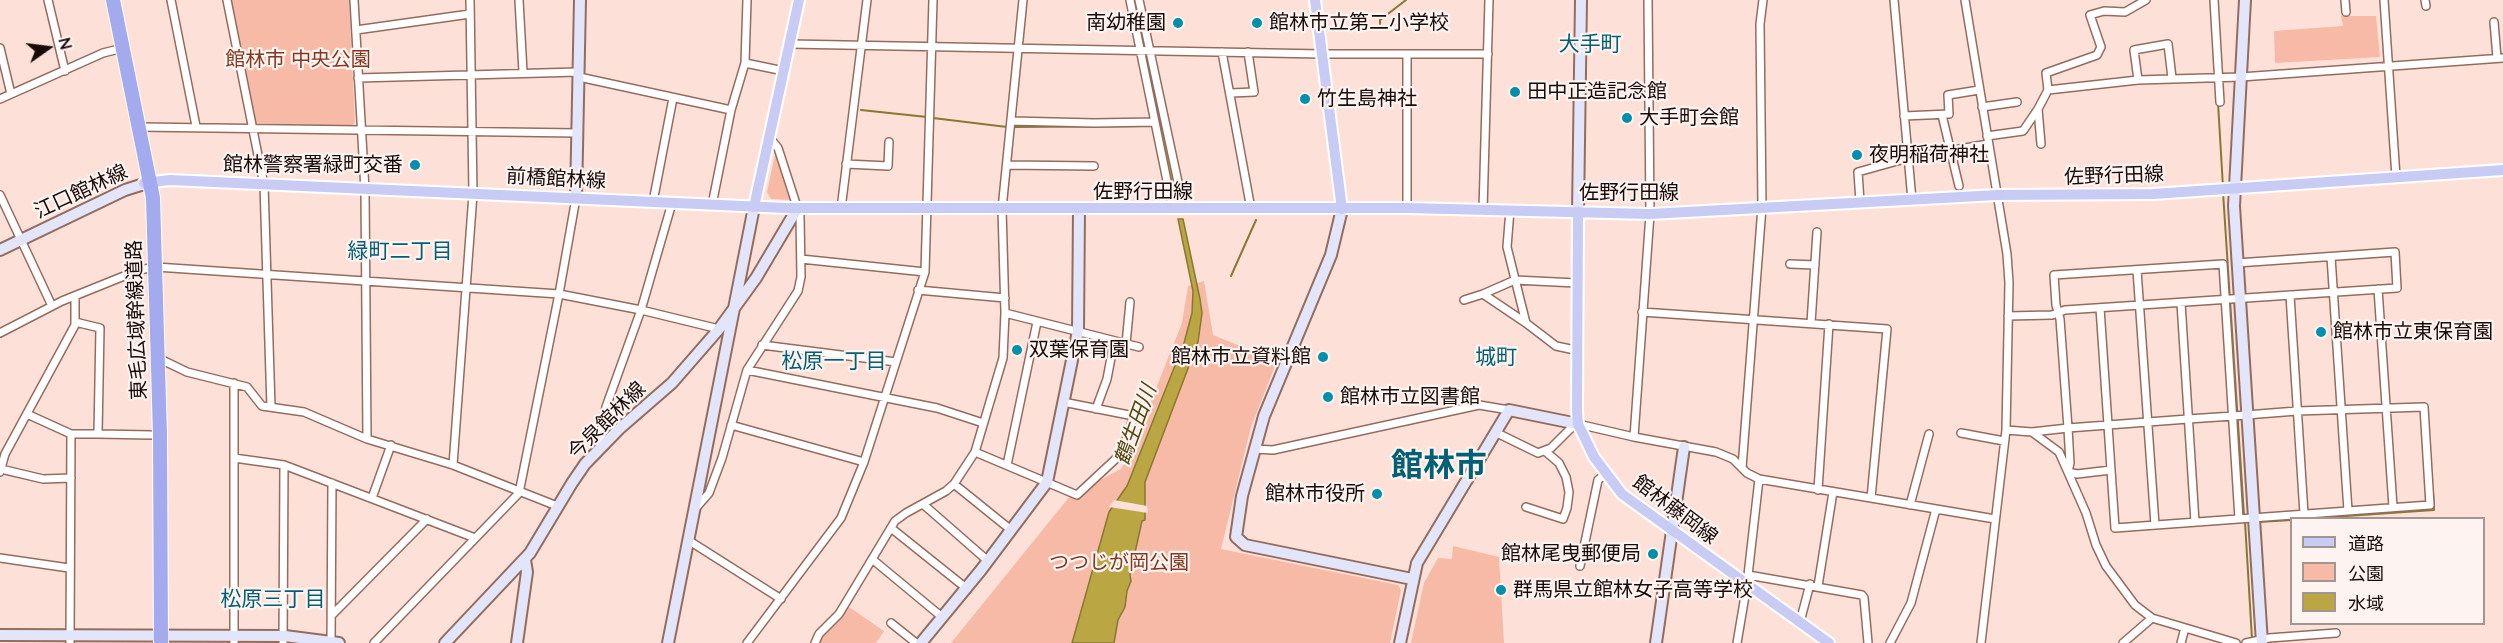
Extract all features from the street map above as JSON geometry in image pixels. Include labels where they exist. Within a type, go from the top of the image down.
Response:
[{"type":"highway","name":"東毛広域幹線道路","points":[[106,0],[140,127],[147,183],[158,358],[156,639]]},
{"type":"highway","name":"東毛広域幹線道路","points":[[113,0],[119,48],[147,183]]},
{"type":"highway","name":"東毛広域幹線道路","points":[[152,268],[151,435],[156,639]]},
{"type":"main road","points":[[754,207],[799,0]]},
{"type":"main road","points":[[1315,0],[1342,209]]},
{"type":"main road","name":"佐野行田線","points":[[754,207],[1078,210],[1407,208],[1650,214],[1997,195],[2116,195],[2503,170]]},
{"type":"main road","name":"前橋館林線","points":[[147,183],[170,180],[754,207]]},
{"type":"main road","name":"館林藤岡線","points":[[1578,212],[1575,350],[1578,424],[1605,474],[1622,494],[1672,531],[1747,580],[1824,641]]},
{"type":"street","points":[[48,0],[65,71]]},
{"type":"street","points":[[171,0],[196,126]]},
{"type":"street","points":[[226,0],[264,185],[271,407]]},
{"type":"street","points":[[354,0],[365,190],[367,439]]},
{"type":"street","points":[[453,465],[473,194],[470,0]]},
{"type":"street","points":[[519,0],[523,72]]},
{"type":"street","points":[[374,643],[519,493],[576,198],[580,0]]},
{"type":"street","points":[[712,205],[731,110],[745,63],[747,0]]},
{"type":"street","points":[[841,209],[867,0]]},
{"type":"street","points":[[747,643],[841,518],[864,462],[925,272],[933,0]]},
{"type":"street","points":[[815,643],[819,634],[839,614],[891,528],[906,513],[938,497],[954,484],[975,452],[1003,358],[1005,298],[1002,209],[1023,0]]},
{"type":"street","points":[[1130,0],[1145,49],[1179,210]]},
{"type":"street","points":[[1139,0],[1155,122],[1179,210]]},
{"type":"street","points":[[1483,210],[1489,0]]},
{"type":"street","points":[[1578,212],[1581,0]]},
{"type":"street","points":[[1634,438],[1650,214],[1648,0]]},
{"type":"street","points":[[1742,468],[1762,207],[1760,24],[1763,0]]},
{"type":"street","points":[[1894,0],[1912,200]]},
{"type":"street","points":[[1965,0],[2007,254],[2006,430],[1981,643]]},
{"type":"street","points":[[1860,202],[1858,172],[2023,131],[2048,90],[2046,73],[2097,55],[2101,47],[2090,15],[2104,11],[2125,12],[2146,0]]},
{"type":"street","points":[[2214,0],[2220,102]]},
{"type":"street","points":[[2245,0],[2234,206],[2262,642]]},
{"type":"street","points":[[2345,0],[2346,12]]},
{"type":"street","points":[[2384,0],[2397,177]]},
{"type":"street","points":[[356,30],[470,14]]},
{"type":"street","points":[[2048,90],[2138,80],[2241,76],[2500,58],[2494,22]]},
{"type":"street","points":[[790,44],[1322,54],[1488,54]]},
{"type":"street","points":[[2138,80],[2134,50],[2168,44],[2172,78]]},
{"type":"street","points":[[0,48],[11,94]]},
{"type":"street","points":[[0,99],[119,48]]},
{"type":"street","points":[[1222,52],[1251,209]]},
{"type":"street","points":[[1231,93],[1254,92],[1248,52]]},
{"type":"street","points":[[1407,54],[1407,208]]},
{"type":"street","points":[[745,63],[784,72]]},
{"type":"street","points":[[358,78],[523,72],[578,74],[731,110]]},
{"type":"street","points":[[1904,116],[1949,114],[1948,95],[1979,90]]},
{"type":"street","points":[[653,202],[673,98]]},
{"type":"street","points":[[1982,107],[2017,102]]},
{"type":"street","points":[[2038,109],[2041,144]]},
{"type":"street","points":[[1942,115],[1959,186]]},
{"type":"street","points":[[1011,121],[1155,122]]},
{"type":"street","points":[[140,127],[577,133]]},
{"type":"street","points":[[695,510],[709,493],[747,370],[798,291],[801,277],[800,216],[778,148],[770,138]]},
{"type":"street","points":[[846,164],[888,166],[889,142]]},
{"type":"street","points":[[1007,165],[1094,166]]},
{"type":"street","name":"江口館林線","points":[[0,250],[125,190],[147,183]]},
{"type":"street","points":[[0,195],[52,306]]},
{"type":"street","points":[[601,447],[606,407],[641,310],[672,203]]},
{"type":"street","name":"今泉館林線","points":[[445,643],[525,560],[585,464],[672,383],[735,309],[754,207]]},
{"type":"street","points":[[668,643],[735,309],[797,208]]},
{"type":"street","points":[[1342,209],[1331,255],[1268,405],[1254,449],[1235,530],[1236,537],[1240,543],[1412,579]]},
{"type":"street","points":[[921,643],[988,561],[1047,482],[1078,331],[1078,210]]},
{"type":"street","points":[[1510,210],[1507,247],[1526,323]]},
{"type":"street","points":[[1811,323],[1817,232]]},
{"type":"street","points":[[2008,316],[2052,315],[2058,312],[2100,308],[2397,288],[2395,252],[2237,262]]},
{"type":"street","points":[[2331,257],[2348,511]]},
{"type":"street","points":[[801,259],[925,272]]},
{"type":"street","points":[[1790,264],[1815,265]]},
{"type":"street","points":[[2068,472],[2070,463],[2068,428],[2060,320],[2054,275],[2223,264],[2239,519]]},
{"type":"street","points":[[0,333],[75,296],[139,270],[152,268],[559,294],[713,325],[719,329]]},
{"type":"street","points":[[2138,270],[2155,525]]},
{"type":"street","points":[[1464,300],[1515,280],[1576,283]]},
{"type":"street","points":[[918,290],[1005,298]]},
{"type":"street","points":[[2378,290],[2393,507]]},
{"type":"street","points":[[1483,294],[1556,346],[1575,350]]},
{"type":"street","points":[[71,478],[43,479],[1,470],[3,454],[27,414],[75,322],[75,296]]},
{"type":"street","points":[[2290,296],[2304,514]]},
{"type":"street","points":[[1126,344],[1130,302]]},
{"type":"street","points":[[2181,303],[2195,522]]},
{"type":"street","points":[[2006,430],[2032,432],[2068,428],[2108,425],[2188,419],[2248,415],[2297,411],[2386,407],[2402,407],[2403,410],[2424,407],[2430,505],[2115,528],[2111,470],[2108,425],[2100,308]]},
{"type":"street","points":[[1642,312],[1887,329],[1871,498]]},
{"type":"street","points":[[1005,313],[1139,347]]},
{"type":"street","points":[[75,322],[100,328],[98,434]]},
{"type":"street","points":[[1007,465],[1037,322]]},
{"type":"street","points":[[1818,490],[1829,324]]},
{"type":"street","points":[[1096,409],[1107,380],[1114,342]]},
{"type":"street","points":[[762,345],[896,362]]},
{"type":"street","points":[[158,358],[187,372],[247,387],[262,406],[304,412],[367,439],[453,465],[519,493],[557,506]]},
{"type":"street","points":[[747,370],[937,408],[983,423]]},
{"type":"street","points":[[234,383],[234,639]]},
{"type":"street","points":[[975,452],[1077,495],[1121,454],[1134,416],[1063,402]]},
{"type":"street","points":[[1254,449],[1273,450],[1479,405],[1726,455],[1759,479],[1995,519]]},
{"type":"street","points":[[1400,643],[1412,579],[1426,545],[1509,410]]},
{"type":"street","points":[[27,414],[71,434],[151,435]]},
{"type":"street","points":[[1495,432],[1538,453],[1545,452],[1578,424]]},
{"type":"street","points":[[731,425],[864,462]]},
{"type":"street","points":[[2032,432],[2059,452],[2106,566],[2135,605],[2152,618],[2236,643]]},
{"type":"street","points":[[70,639],[71,434]]},
{"type":"street","points":[[1910,505],[1929,434]]},
{"type":"street","points":[[1961,434],[2004,441]]},
{"type":"street","points":[[372,498],[391,445]]},
{"type":"street","points":[[1656,643],[1684,447]]},
{"type":"street","points":[[1526,507],[1563,519],[1569,497],[1568,482],[1559,463],[1545,452]]},
{"type":"street","points":[[234,458],[284,465],[475,538]]},
{"type":"street","points":[[284,465],[284,639]]},
{"type":"street","points":[[2068,472],[2077,474],[2111,470]]},
{"type":"street","points":[[1580,567],[1598,480],[1605,474]]},
{"type":"street","points":[[1737,643],[1759,479]]},
{"type":"street","points":[[0,634],[70,639],[284,639],[334,642],[332,483]]},
{"type":"street","points":[[954,484],[1011,530]]},
{"type":"street","points":[[1818,586],[1833,492]]},
{"type":"street","points":[[924,505],[988,561]]},
{"type":"street","points":[[1890,643],[1911,603],[1936,509]]},
{"type":"street","points":[[332,616],[427,519]]},
{"type":"street","points":[[891,528],[966,588]]},
{"type":"street","points":[[688,540],[781,599]]},
{"type":"street","points":[[0,558],[69,568]]},
{"type":"street","points":[[872,559],[942,617]]},
{"type":"street","points":[[517,643],[528,572],[525,560]]},
{"type":"street","points":[[1747,580],[1810,584],[1862,595],[1868,643]]},
{"type":"street","points":[[1800,622],[1810,584]]},
{"type":"street","points":[[2122,643],[2152,618]]},
{"type":"street","points":[[891,623],[916,643]]},
{"type":"street","points":[[2181,643],[2185,628]]},
{"type":"street","points":[[2246,643],[2262,642],[2270,638],[2336,633]]},
{"type":"green space","name":"館林市 中央公園","points":[[230,0],[349,0],[355,122],[353,126],[254,123]]},
{"type":"green space","points":[[2341,16],[2376,16],[2380,57],[2275,63],[2274,31],[2343,26]]},
{"type":"green space","points":[[775,155],[778,155],[792,200],[771,199],[767,192]]},
{"type":"green space","name":"つつじが岡公園","points":[[1204,281],[1213,335],[1277,361],[1251,427],[1221,549],[1398,585],[1401,590],[1390,643],[951,643],[1070,496],[1121,469],[1130,454],[1182,323],[1188,286]]},
{"type":"green space","points":[[1453,546],[1499,557],[1504,643],[1411,643],[1424,583],[1438,558],[1452,559]]},
{"type":"green space","points":[[846,605],[884,631],[876,643],[818,643]]},
{"type":"water","points":[[1132,0],[1137,0],[1179,199],[1173,199]]},
{"type":"water","points":[[1178,219],[1183,219],[1200,299],[1202,313],[1198,342],[1145,482],[1145,520],[1142,521],[1130,575],[1131,581],[1125,607],[1118,620],[1114,643],[1072,643],[1109,512],[1127,486],[1184,343],[1192,313],[1193,291]]},
{"type":"pier","points":[[1114,500],[1147,506],[1148,513],[1109,507]]},
{"type":"waterway","points":[[1380,25],[1380,20],[1406,0]]},
{"type":"waterway","points":[[2218,103],[2223,187]]},
{"type":"waterway","points":[[861,110],[927,117]]},
{"type":"waterway","points":[[933,118],[1007,127]]},
{"type":"waterway","points":[[1013,127],[1154,126]]},
{"type":"waterway","points":[[2223,192],[2244,516]]},
{"type":"waterway","points":[[1231,276],[1256,220]]},
{"type":"waterway","points":[[2332,517],[2434,510],[2433,492]]},
{"type":"waterway","points":[[2258,522],[2290,520]]},
{"type":"waterway","points":[[2245,522],[2252,639]]},
{"type":"place","name":"南幼稚園","points":[[1178,23]]},
{"type":"place","name":"館林市立第二小学校","points":[[1257,23]]},
{"type":"place","name":"田中正造記念館","points":[[1515,92]]},
{"type":"place","name":"竹生島神社","points":[[1305,99]]},
{"type":"place","name":"大手町会館","points":[[1627,118]]},
{"type":"place","name":"夜明稲荷神社","points":[[1857,155]]},
{"type":"place","name":"館林警察署緑町交番","points":[[415,165]]},
{"type":"place","name":"館林市立東保育園","points":[[2321,332]]},
{"type":"place","name":"双葉保育園","points":[[1017,350]]},
{"type":"place","name":"館林市立資料館","points":[[1323,357]]},
{"type":"place","name":"館林市立図書館","points":[[1328,397]]},
{"type":"place","name":"館林市役所","points":[[1377,494]]},
{"type":"place","name":"館林尾曳郵便局","points":[[1653,554]]},
{"type":"place","name":"群馬県立館林女子高等学校","points":[[1501,590]]},
{"type":"district","name":"大手町","points":[[1590,45]]},
{"type":"district","name":"緑町二丁目","points":[[400,252]]},
{"type":"district","name":"城町","points":[[1496,358]]},
{"type":"district","name":"松原一丁目","points":[[834,362]]},
{"type":"district","name":"館林市","points":[[1439,466]]},
{"type":"district","name":"松原三丁目","points":[[273,600]]},
{"type":"water label","name":"鶴生田川","points":[[1136,425]]}]
